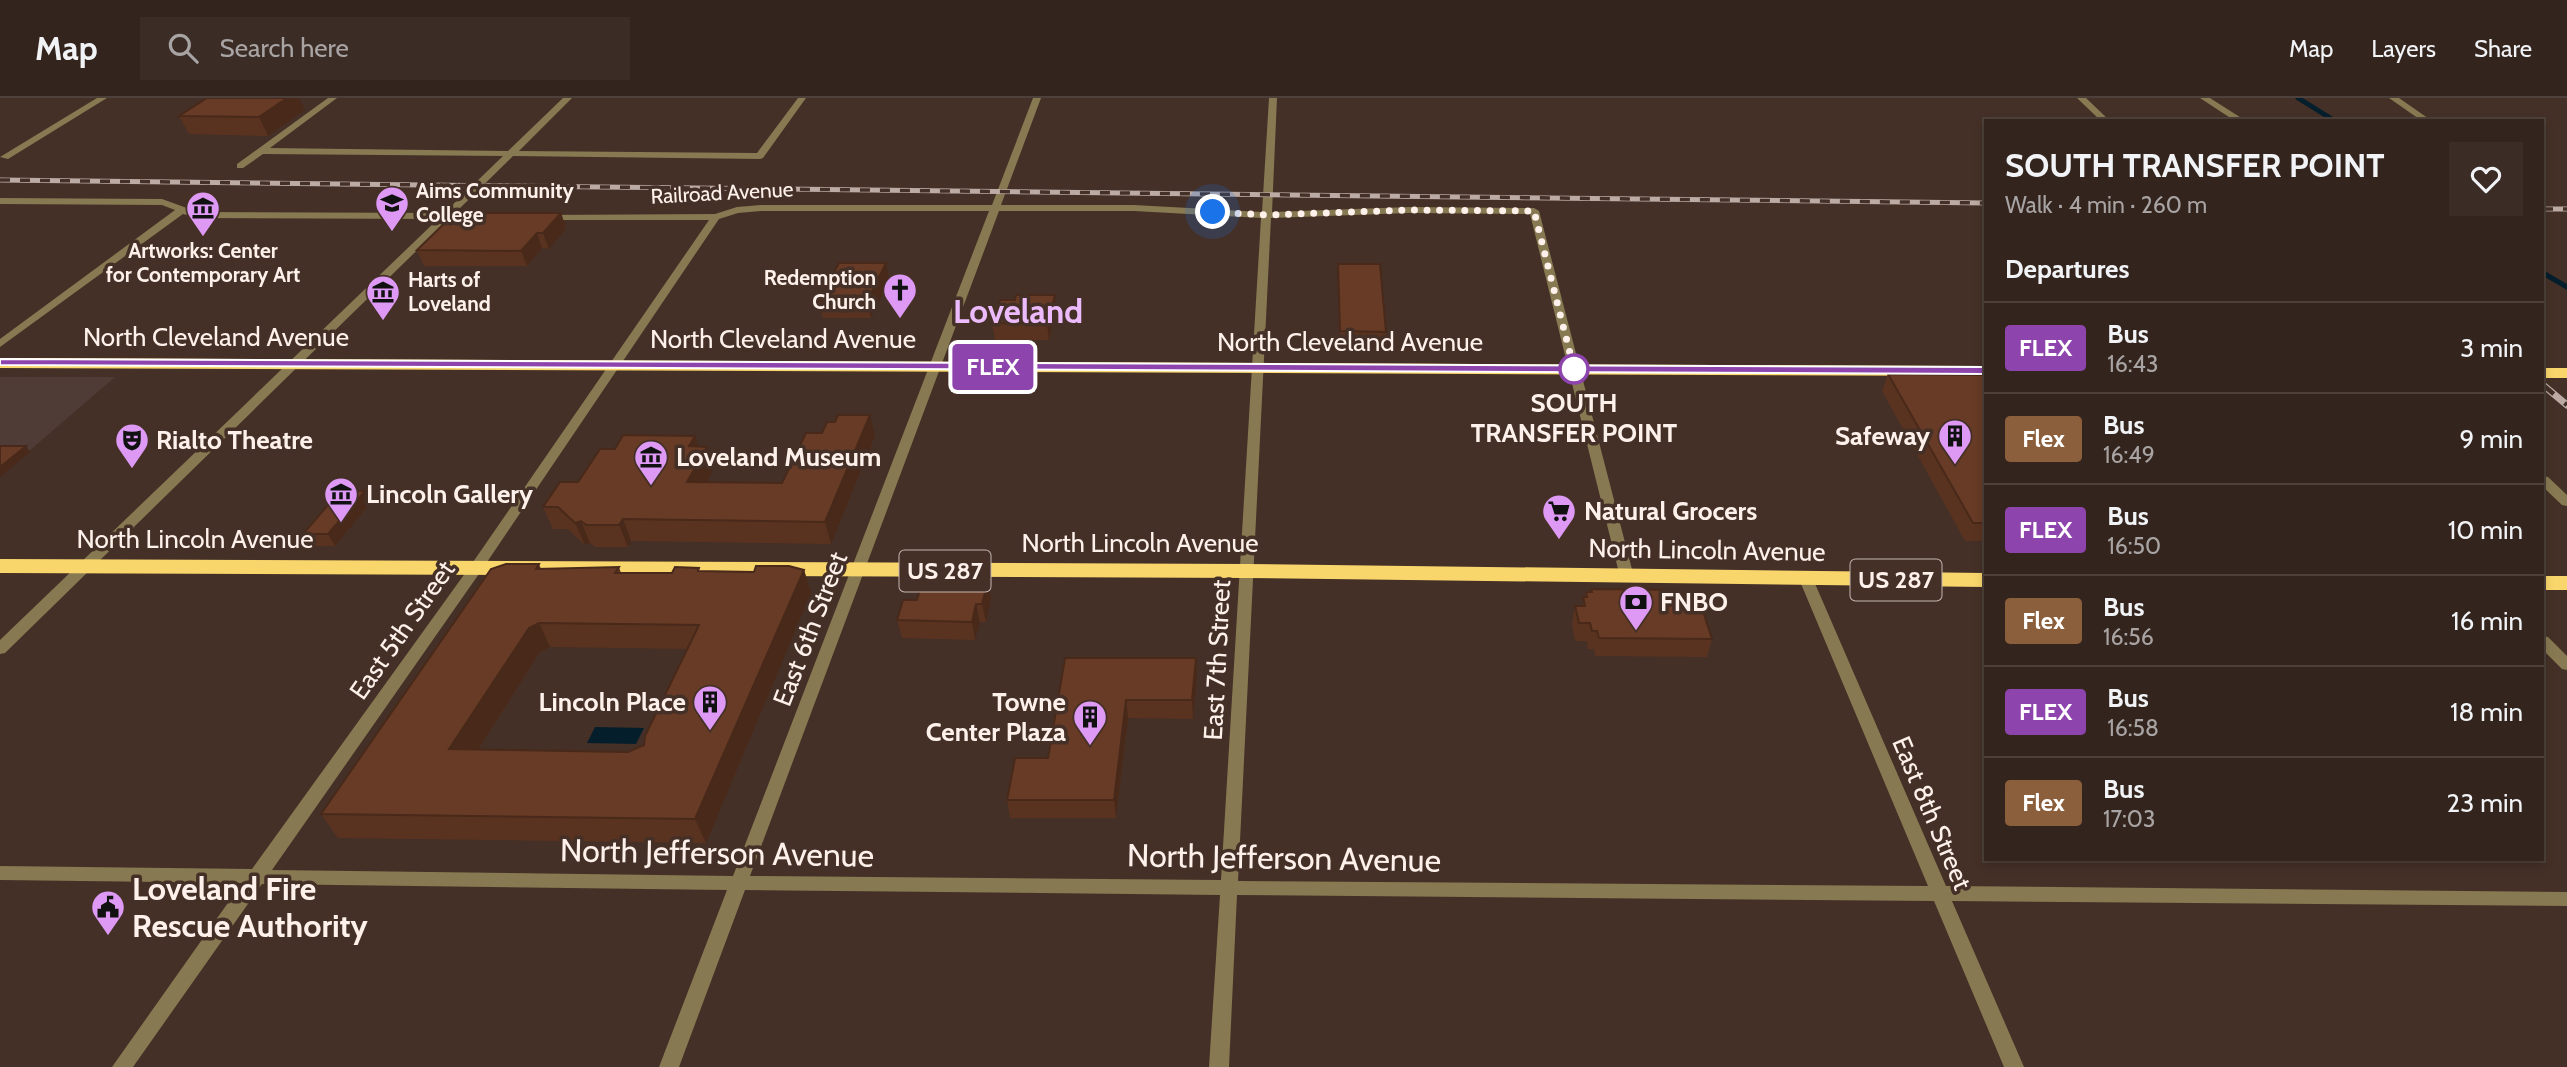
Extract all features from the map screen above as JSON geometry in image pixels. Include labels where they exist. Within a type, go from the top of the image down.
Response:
[{"type":"highway","name":"North Cleveland Avenue","points":[[0,363],[1984,371]]},
{"type":"highway","points":[[2544,373],[2567,373]]},
{"type":"highway","name":"North Lincoln Avenue","points":[[0,566],[1247,571],[1984,580]]},
{"type":"highway","points":[[2544,583],[2567,583]]},
{"type":"street","points":[[5,158],[103,98]]},
{"type":"street","points":[[240,166],[333,98]]},
{"type":"street","points":[[0,649],[568,98]]},
{"type":"street","name":"Railroad Avenue","points":[[261,151],[760,156],[802,98]]},
{"type":"street","name":"East 6th Street","points":[[669,1067],[1037,98]]},
{"type":"street","name":"East 7th Street","points":[[1219,1067],[1273,98]]},
{"type":"street","points":[[2081,98],[2104,119]]},
{"type":"street","points":[[2204,98],[2239,119]]},
{"type":"street","points":[[2393,98],[2425,119]]},
{"type":"street","points":[[0,201],[162,202],[175,206],[180,211],[198,215],[477,216]]},
{"type":"street","name":"Railroad Avenue","points":[[531,216],[716,217],[737,210],[761,208],[1134,208],[1267,215],[1409,210],[1534,211],[1573,369]]},
{"type":"street","points":[[0,344],[180,211]]},
{"type":"street","name":"East 5th Street","points":[[122,1067],[476,568],[716,217]]},
{"type":"street","points":[[1573,369],[1626,577]]},
{"type":"street","points":[[2544,481],[2567,502]]},
{"type":"street","name":"East 8th Street","points":[[1806,579],[2014,1067]]},
{"type":"street","points":[[2544,642],[2567,665]]},
{"type":"street","name":"North Jefferson Avenue","points":[[0,873],[1229,888],[2567,899]]},
{"type":"shaded area","points":[[0,377],[115,377],[0,476]]},
{"type":"water","points":[[595,727],[644,728],[636,744],[587,743]]},
{"type":"building","points":[[207,98],[287,98],[259,117],[179,116]]},
{"type":"building","points":[[455,213],[561,213],[543,233],[537,233],[521,251],[417,250]]},
{"type":"building","points":[[839,263],[886,263],[867,302],[819,301]]},
{"type":"building","points":[[1338,264],[1380,264],[1386,332],[1340,331]]},
{"type":"building","points":[[1016,295],[1055,295],[1047,324],[992,323],[1000,300],[1015,300]]},
{"type":"building","name":"Safeway","points":[[1888,374],[1984,375],[1984,523],[1973,523]]},
{"type":"building","points":[[838,415],[870,415],[825,522],[623,519],[619,525],[586,525],[581,521],[575,523],[558,507],[543,507],[560,482],[578,482],[600,449],[615,449],[623,435],[695,436],[689,446],[707,447],[687,482],[782,483],[806,433],[822,433],[827,422],[835,422]]},
{"type":"building","points":[[0,446],[26,446],[0,467]]},
{"type":"building","points":[[341,490],[365,491],[328,534],[303,534]]},
{"type":"building","name":"Lincoln Place","points":[[506,564],[539,564],[536,569],[619,567],[615,573],[672,573],[675,567],[699,568],[698,571],[754,572],[756,566],[789,566],[804,570],[695,819],[321,814],[491,569]],"holes":[[[539,623],[699,625],[645,736],[644,745],[628,752],[449,749],[529,628]]]},
{"type":"building","points":[[984,574],[982,581],[988,581],[982,604],[976,604],[972,622],[897,620],[903,600],[917,600],[924,576]]},
{"type":"building","points":[[1591,589],[1680,590],[1682,593],[1689,593],[1689,597],[1694,597],[1696,605],[1701,605],[1712,639],[1599,638],[1597,631],[1592,631],[1590,623],[1579,623],[1575,606],[1585,606],[1583,597],[1587,597],[1586,592],[1592,592]]},
{"type":"building","name":"Towne Center Plaza","points":[[1065,658],[1196,658],[1192,700],[1126,700],[1114,800],[1007,800],[1015,758],[1048,758]]},
{"type":"waterway","points":[[2298,98],[2332,119]]},
{"type":"waterway","points":[[2544,274],[2567,287]]},
{"type":"railway","points":[[0,180],[1984,203]]},
{"type":"railway","points":[[2544,209],[2567,209]]},
{"type":"railway","points":[[2544,386],[2567,405]]},
{"type":"bus line","name":"FLEX","points":[[0,363],[1984,371]]},
{"type":"place","name":"Aims Community College","points":[[392,233]]},
{"type":"place","name":"Artworks: Center for Contemporary Art","points":[[203,238]]},
{"type":"place","name":"Redemption Church","points":[[900,320]]},
{"type":"place","name":"Harts of Loveland","points":[[383,322]]},
{"type":"place","name":"SOUTH TRANSFER POINT","points":[[1574,369]]},
{"type":"place","name":"Safeway","points":[[1955,466]]},
{"type":"place","name":"Rialto Theatre","points":[[132,470]]},
{"type":"place","name":"Loveland Museum","points":[[651,487]]},
{"type":"place","name":"Lincoln Gallery","points":[[341,524]]},
{"type":"place","name":"Natural Grocers","points":[[1559,541]]},
{"type":"place","name":"FNBO","points":[[1636,632]]},
{"type":"place","name":"Lincoln Place","points":[[710,732]]},
{"type":"place","name":"Towne Center Plaza","points":[[1090,747]]},
{"type":"place","name":"Loveland Fire Rescue Authority","points":[[108,937]]},
{"type":"district","name":"Loveland","points":[[1018,311]]},
{"type":"route","points":[[1213,212],[1267,215],[1409,210],[1534,211],[1574,369]]}]
